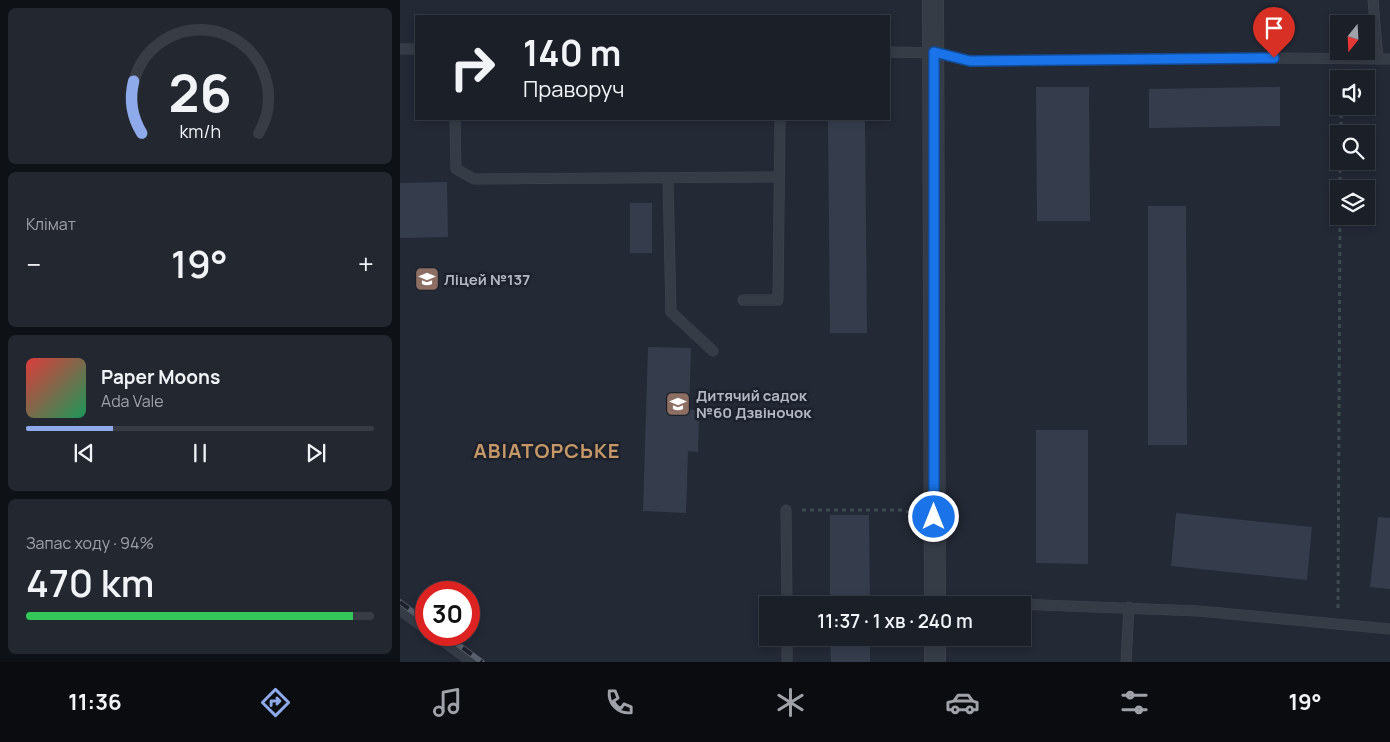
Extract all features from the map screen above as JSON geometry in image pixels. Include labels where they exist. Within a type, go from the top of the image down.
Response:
[{"type":"street","points":[[933,0],[935,596]]},
{"type":"street","points":[[935,646],[935,662]]},
{"type":"lane","points":[[1373,0],[1378,59]]},
{"type":"lane","points":[[400,49],[415,49]]},
{"type":"lane","points":[[890,52],[934,52],[970,61],[1274,58],[1390,59]]},
{"type":"lane","points":[[455,120],[456,170],[474,180],[779,176]]},
{"type":"lane","points":[[743,300],[778,300],[780,120]]},
{"type":"lane","points":[[668,178],[671,312],[713,351]]},
{"type":"lane","points":[[786,510],[787,596]]},
{"type":"lane","points":[[1031,605],[1130,607],[1199,611],[1390,629]]},
{"type":"lane","points":[[1126,662],[1130,607]]},
{"type":"lane","points":[[400,610],[415,621]]},
{"type":"lane","points":[[450,646],[472,662]]},
{"type":"lane","points":[[787,646],[787,662]]},
{"type":"path","points":[[1338,624],[1340,225]]},
{"type":"path","points":[[786,510],[900,510],[934,517]]},
{"type":"building","points":[[1036,87],[1089,87],[1090,221],[1037,221]]},
{"type":"building","points":[[1280,87],[1280,126],[1149,128],[1149,89]]},
{"type":"building","points":[[828,120],[865,120],[867,333],[830,333]]},
{"type":"building","points":[[447,182],[448,237],[400,238],[400,183]]},
{"type":"building","points":[[630,203],[652,203],[652,253],[630,253]]},
{"type":"building","points":[[1148,206],[1186,206],[1187,445],[1148,445]]},
{"type":"building","points":[[648,347],[691,348],[689,410],[699,410],[698,452],[688,451],[686,513],[643,511]]},
{"type":"building","points":[[1036,430],[1088,430],[1088,564],[1036,563]]},
{"type":"building","points":[[1176,513],[1312,527],[1307,580],[1171,566]]},
{"type":"building","points":[[830,515],[869,515],[870,596],[830,596]]},
{"type":"building","points":[[1378,517],[1390,518],[1390,589],[1370,587]]},
{"type":"building","points":[[830,646],[870,646],[870,662],[831,662]]},
{"type":"railway","points":[[400,602],[415,614]]},
{"type":"railway","points":[[460,646],[482,662]]},
{"type":"place","name":"Ліцей №137","points":[[427,279]]},
{"type":"place","name":"Дитячий садок №60 Дзвіночок","points":[[678,404]]},
{"type":"district","name":"АВІАТОРСЬКЕ","points":[[547,450]]},
{"type":"route","points":[[934,517],[934,52],[970,61],[1274,58]]}]
